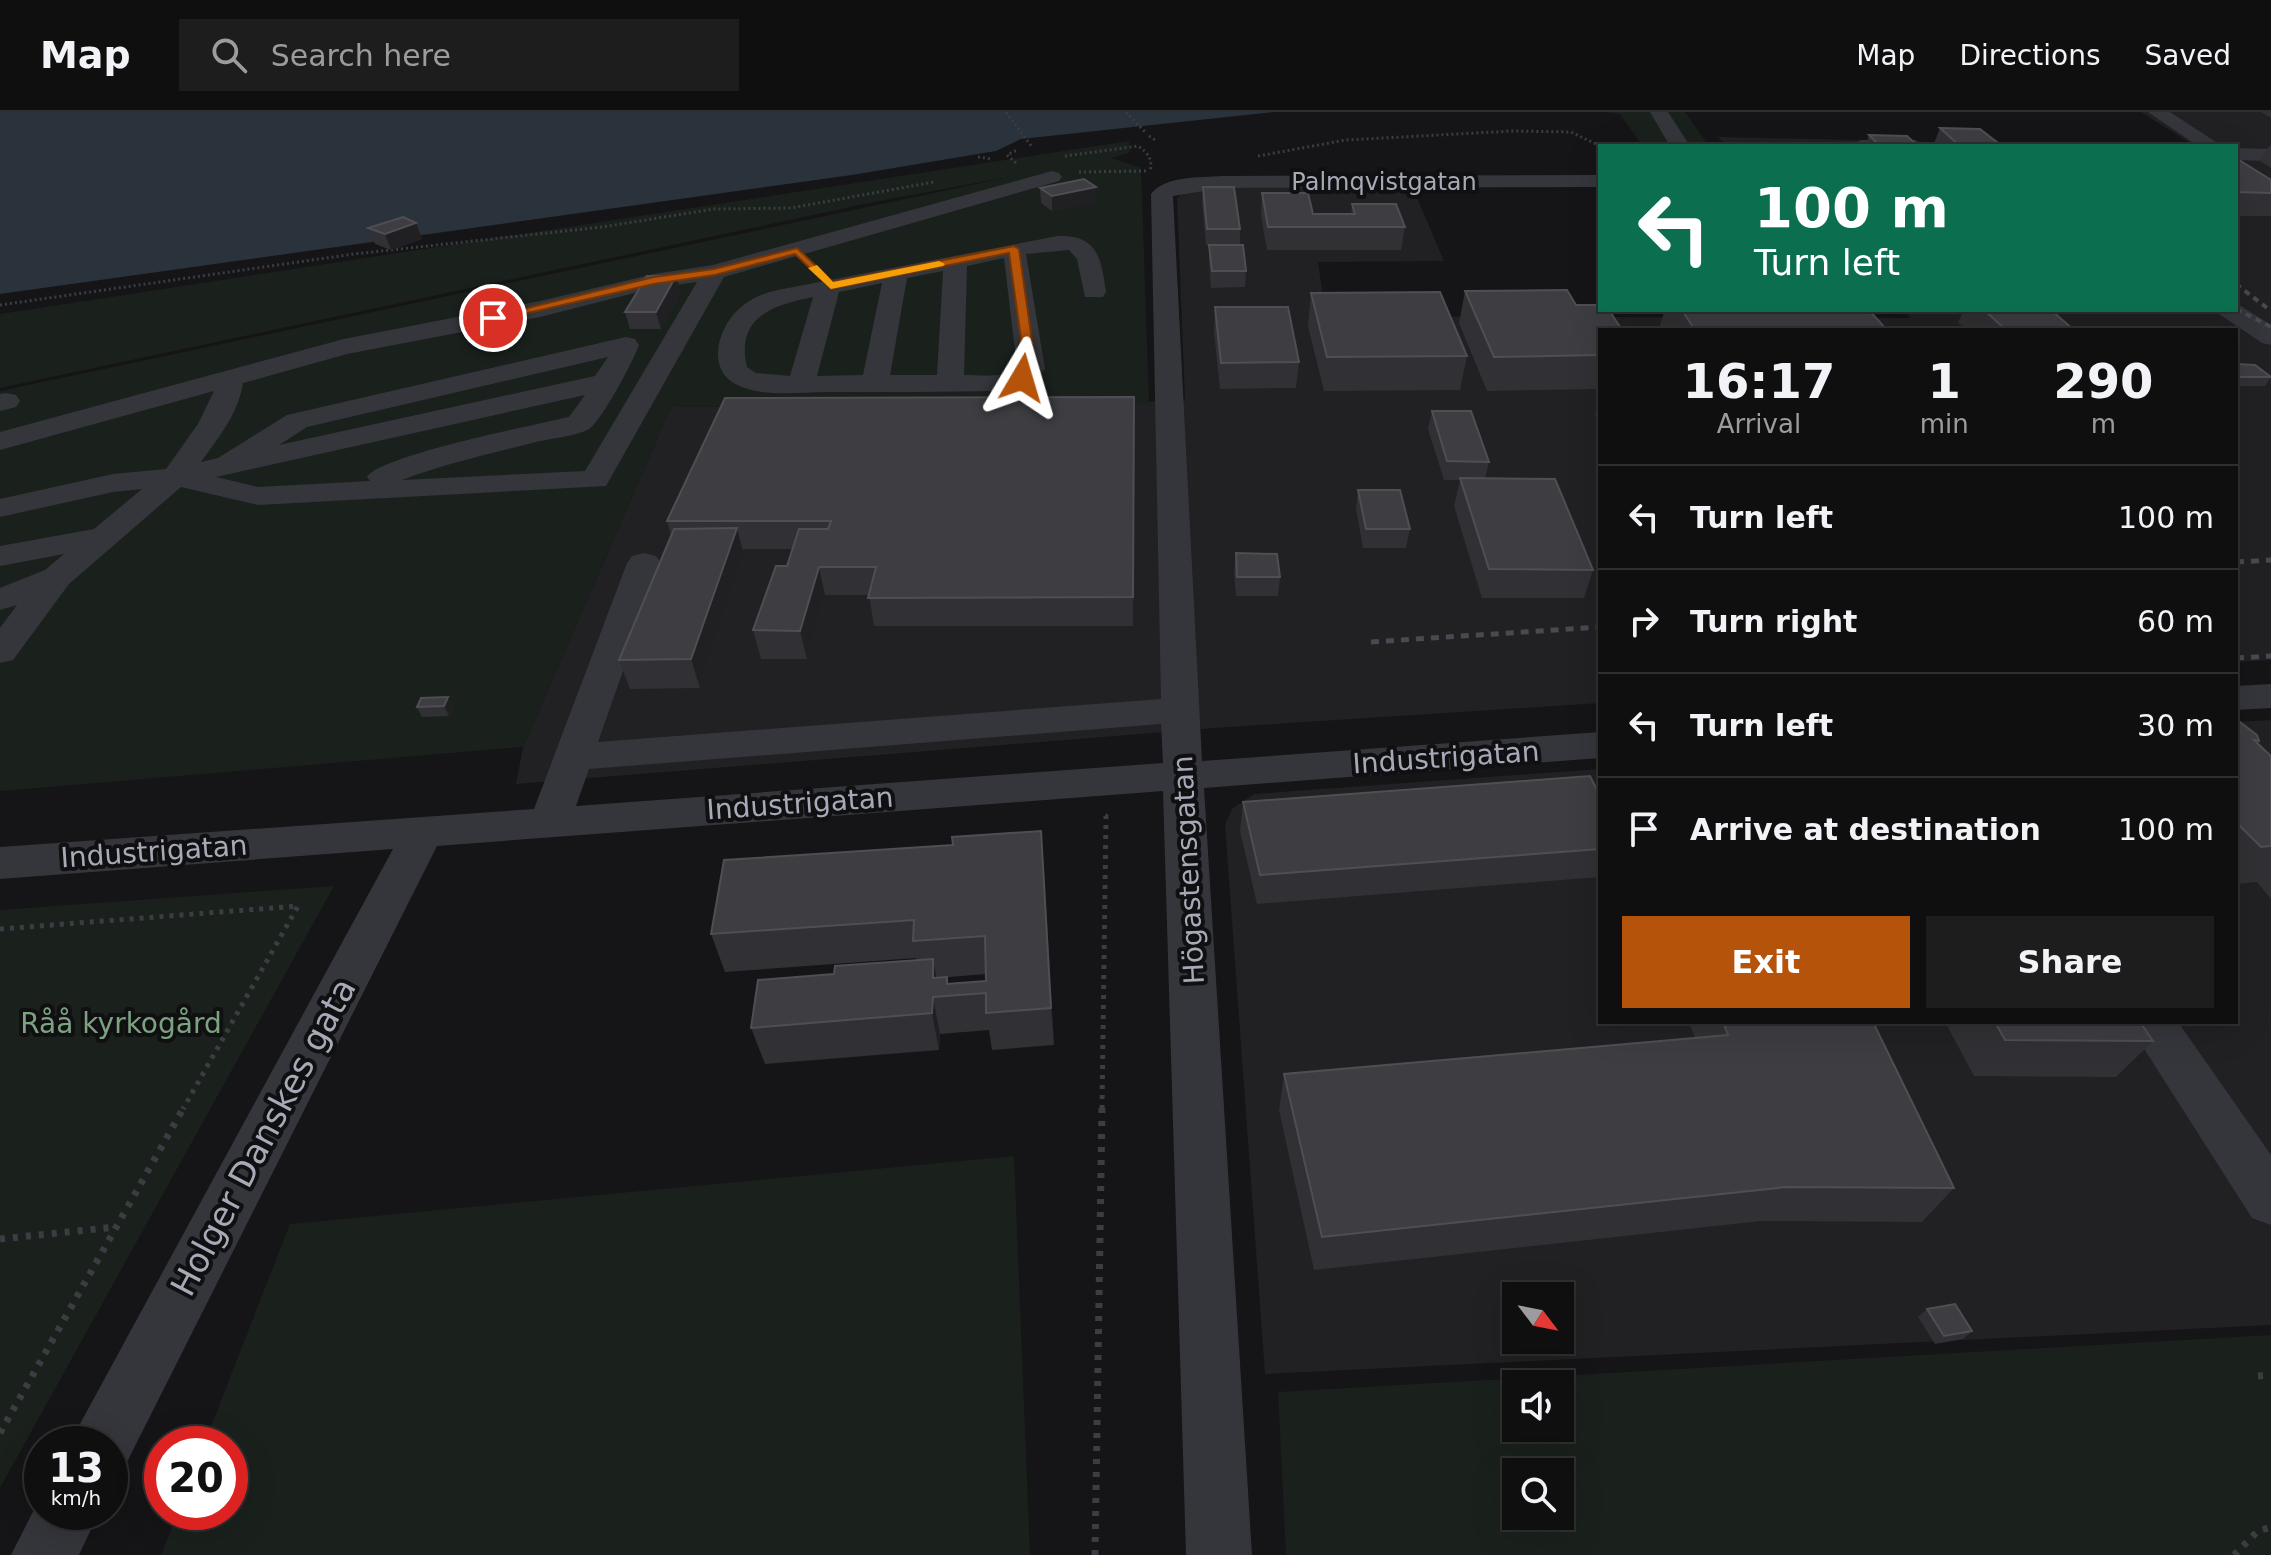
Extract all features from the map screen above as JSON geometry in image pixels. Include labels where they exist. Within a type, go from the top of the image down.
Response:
[{"type":"street","points":[[1659,112],[1679,144]]},
{"type":"street","points":[[2157,112],[2209,144]]},
{"type":"street","points":[[2238,154],[2271,155]]},
{"type":"street","points":[[2238,162],[2259,176]]},
{"type":"street","points":[[0,441],[109,414],[230,378],[325,372],[540,309],[654,281],[715,272],[797,251],[1052,177]]},
{"type":"street","name":"Palmqvistgatan","points":[[1159,180],[1598,181]]},
{"type":"street","name":"Högastensgatan","points":[[1159,180],[1219,1555]]},
{"type":"street","points":[[989,195],[1013,208],[1010,212]]},
{"type":"street","points":[[837,239],[868,244],[982,220]]},
{"type":"street","points":[[1014,249],[1030,372],[1022,378],[1010,382],[801,384],[759,382],[737,375],[732,365],[733,334],[744,316],[761,303],[829,286],[1014,249],[1064,242],[1083,246],[1094,292]]},
{"type":"street","points":[[797,251],[829,286]]},
{"type":"street","points":[[950,383],[955,261]]},
{"type":"street","points":[[175,477],[258,496],[595,480],[715,272]]},
{"type":"street","points":[[875,383],[896,273]]},
{"type":"street","points":[[801,384],[829,286]]},
{"type":"street","points":[[2237,312],[2271,337]]},
{"type":"street","points":[[393,364],[571,329],[626,345]]},
{"type":"street","points":[[229,464],[297,421],[626,345],[679,337],[733,334]]},
{"type":"street","points":[[363,490],[389,473],[419,463],[541,435],[579,423],[593,408],[604,382],[619,365],[626,345]]},
{"type":"street","points":[[297,421],[325,372]]},
{"type":"street","points":[[0,652],[57,577],[175,477],[212,426],[226,400],[230,378]]},
{"type":"street","points":[[0,508],[113,483],[175,477],[604,382]]},
{"type":"street","points":[[0,556],[102,537]]},
{"type":"street","points":[[550,821],[644,563]]},
{"type":"street","points":[[0,600],[57,577]]},
{"type":"street","points":[[2238,698],[2271,696]]},
{"type":"street","points":[[573,757],[1180,710]]},
{"type":"street","name":"Industrigatan","points":[[0,863],[1598,745]]},
{"type":"street","name":"Holger Danskes gata","points":[[112,1426],[424,831]]},
{"type":"street","points":[[2152,1024],[2271,1200]]},
{"type":"street","points":[[44,1555],[57,1530]]},
{"type":"path","points":[[1006,112],[1032,147]]},
{"type":"path","points":[[1126,112],[1157,141]]},
{"type":"path","points":[[1255,156],[1346,140],[1513,131],[1571,132],[1598,145]]},
{"type":"path","points":[[1065,156],[1138,146],[1148,153],[1159,180]]},
{"type":"path","points":[[1017,150],[1007,155],[1017,164]]},
{"type":"path","points":[[978,157],[991,159]]},
{"type":"path","points":[[1007,166],[1027,162]]},
{"type":"path","points":[[1052,177],[1092,170],[1159,180]]},
{"type":"path","points":[[0,305],[354,254],[602,227],[714,209],[791,208],[939,181]]},
{"type":"path","points":[[1095,1555],[1106,816],[1096,813]]},
{"type":"path","points":[[0,1433],[298,906],[1,931]]},
{"type":"path","points":[[0,1239],[116,1227]]},
{"type":"path","points":[[2258,1376],[2271,1375]]},
{"type":"path","points":[[2234,1555],[2258,1531],[2271,1527]]},
{"type":"shaded area","points":[[0,112],[1274,112],[1021,139],[996,151],[852,175],[0,294]]},
{"type":"shaded area","points":[[2141,112],[2271,112],[2271,660],[2238,662],[2238,328],[1598,328],[1598,703],[1214,728],[516,784],[523,747],[671,407],[1185,401],[1177,198],[1186,191],[1201,188],[1412,186],[1444,261],[1318,262],[1326,316],[1910,318],[1906,312],[2238,312],[2238,144],[2192,144]]},
{"type":"shaded area","points":[[1718,137],[2028,144],[1724,144]]},
{"type":"shaded area","points":[[2271,720],[2271,1325],[1265,1374],[1225,825],[1232,809],[1254,794],[1598,769],[1598,1024],[2238,1024],[2238,722]]},
{"type":"green space","points":[[1604,112],[1685,112],[1708,144],[1642,144],[1620,114]]},
{"type":"green space","points":[[1129,141],[1129,153],[1111,158],[1141,168],[1149,403],[671,407],[523,747],[0,791],[0,391],[1009,177],[874,202],[0,388],[0,314]]},
{"type":"green space","name":"Råå kyrkogård","points":[[334,886],[34,1426],[24,1426],[24,1445],[0,1488],[0,910]]},
{"type":"green space","points":[[1014,1156],[1030,1555],[161,1555],[171,1530],[248,1530],[248,1426],[211,1426],[290,1224]]},
{"type":"green space","points":[[2271,1335],[2271,1555],[1286,1555],[1278,1392],[1502,1379],[1502,1442],[1574,1442],[1574,1375]]},
{"type":"building","points":[[1940,128],[1980,129],[1999,144],[1958,144]]},
{"type":"building","points":[[1869,135],[1907,136],[1916,144],[1878,144]]},
{"type":"building","points":[[2238,159],[2271,180],[2271,193],[2238,192]]},
{"type":"building","points":[[1084,179],[1096,187],[1052,196],[1040,188]]},
{"type":"building","points":[[1203,187],[1234,187],[1240,229],[1207,229]]},
{"type":"building","points":[[1262,193],[1308,193],[1313,214],[1355,214],[1352,204],[1396,204],[1405,227],[1268,227]]},
{"type":"building","points":[[403,217],[416,223],[385,234],[368,228]]},
{"type":"building","points":[[1209,245],[1243,245],[1246,271],[1212,271]]},
{"type":"building","points":[[647,276],[676,276],[656,312],[625,312]]},
{"type":"building","points":[[1567,290],[1576,305],[1598,305],[1598,312],[1610,312],[1621,328],[1598,328],[1598,355],[1494,357],[1465,291]]},
{"type":"building","points":[[1440,292],[1467,356],[1327,357],[1311,293]]},
{"type":"building","points":[[1215,307],[1288,307],[1299,362],[1221,363]]},
{"type":"building","points":[[1683,312],[1871,312],[1885,328],[1694,328]]},
{"type":"building","points":[[1986,312],[2053,312],[2072,328],[2004,328]]},
{"type":"building","points":[[2238,364],[2255,365],[2271,377],[2238,377]]},
{"type":"building","points":[[1134,397],[1133,597],[868,598],[876,567],[819,567],[800,631],[753,630],[776,566],[787,566],[799,529],[828,529],[831,521],[667,521],[725,398]]},
{"type":"building","points":[[1432,411],[1471,411],[1489,462],[1447,461]]},
{"type":"building","points":[[1460,478],[1555,479],[1593,570],[1489,569]]},
{"type":"building","points":[[1358,490],[1400,490],[1410,529],[1366,529]]},
{"type":"building","points":[[737,528],[691,659],[619,660],[674,529]]},
{"type":"building","points":[[1236,553],[1277,554],[1280,577],[1237,577]]},
{"type":"building","points":[[448,697],[444,706],[417,707],[421,698]]},
{"type":"building","points":[[2238,721],[2257,735],[2259,741],[2254,740],[2271,756],[2271,846],[2261,847],[2238,824]]},
{"type":"building","points":[[1590,776],[1598,792],[1598,849],[1260,875],[1243,802]]},
{"type":"building","points":[[1041,831],[1051,1008],[986,1013],[986,993],[933,997],[932,1013],[751,1028],[758,980],[834,974],[835,966],[933,959],[933,978],[947,977],[947,984],[986,981],[985,936],[913,941],[914,920],[711,934],[724,860],[953,845],[952,837]]},
{"type":"building","points":[[1724,1024],[1874,1024],[1954,1188],[1786,1187],[1322,1237],[1284,1074],[1728,1035]]},
{"type":"building","points":[[1996,1024],[2141,1024],[2153,1041],[2005,1040]]},
{"type":"building","points":[[1955,1304],[1972,1331],[1944,1336],[1927,1309]]},
{"type":"railway","points":[[2238,286],[2271,311]]},
{"type":"railway","points":[[2238,310],[2271,327]]},
{"type":"railway","points":[[2238,562],[2271,560]]},
{"type":"railway","points":[[1371,642],[1598,627]]},
{"type":"railway","points":[[2238,658],[2271,656]]},
{"type":"slow traffic","points":[[813,268],[831,286],[939,264]]},
{"type":"route","points":[[493,318],[654,281],[715,272],[797,251],[831,286],[1014,249],[1031,369],[1022,378]]}]
